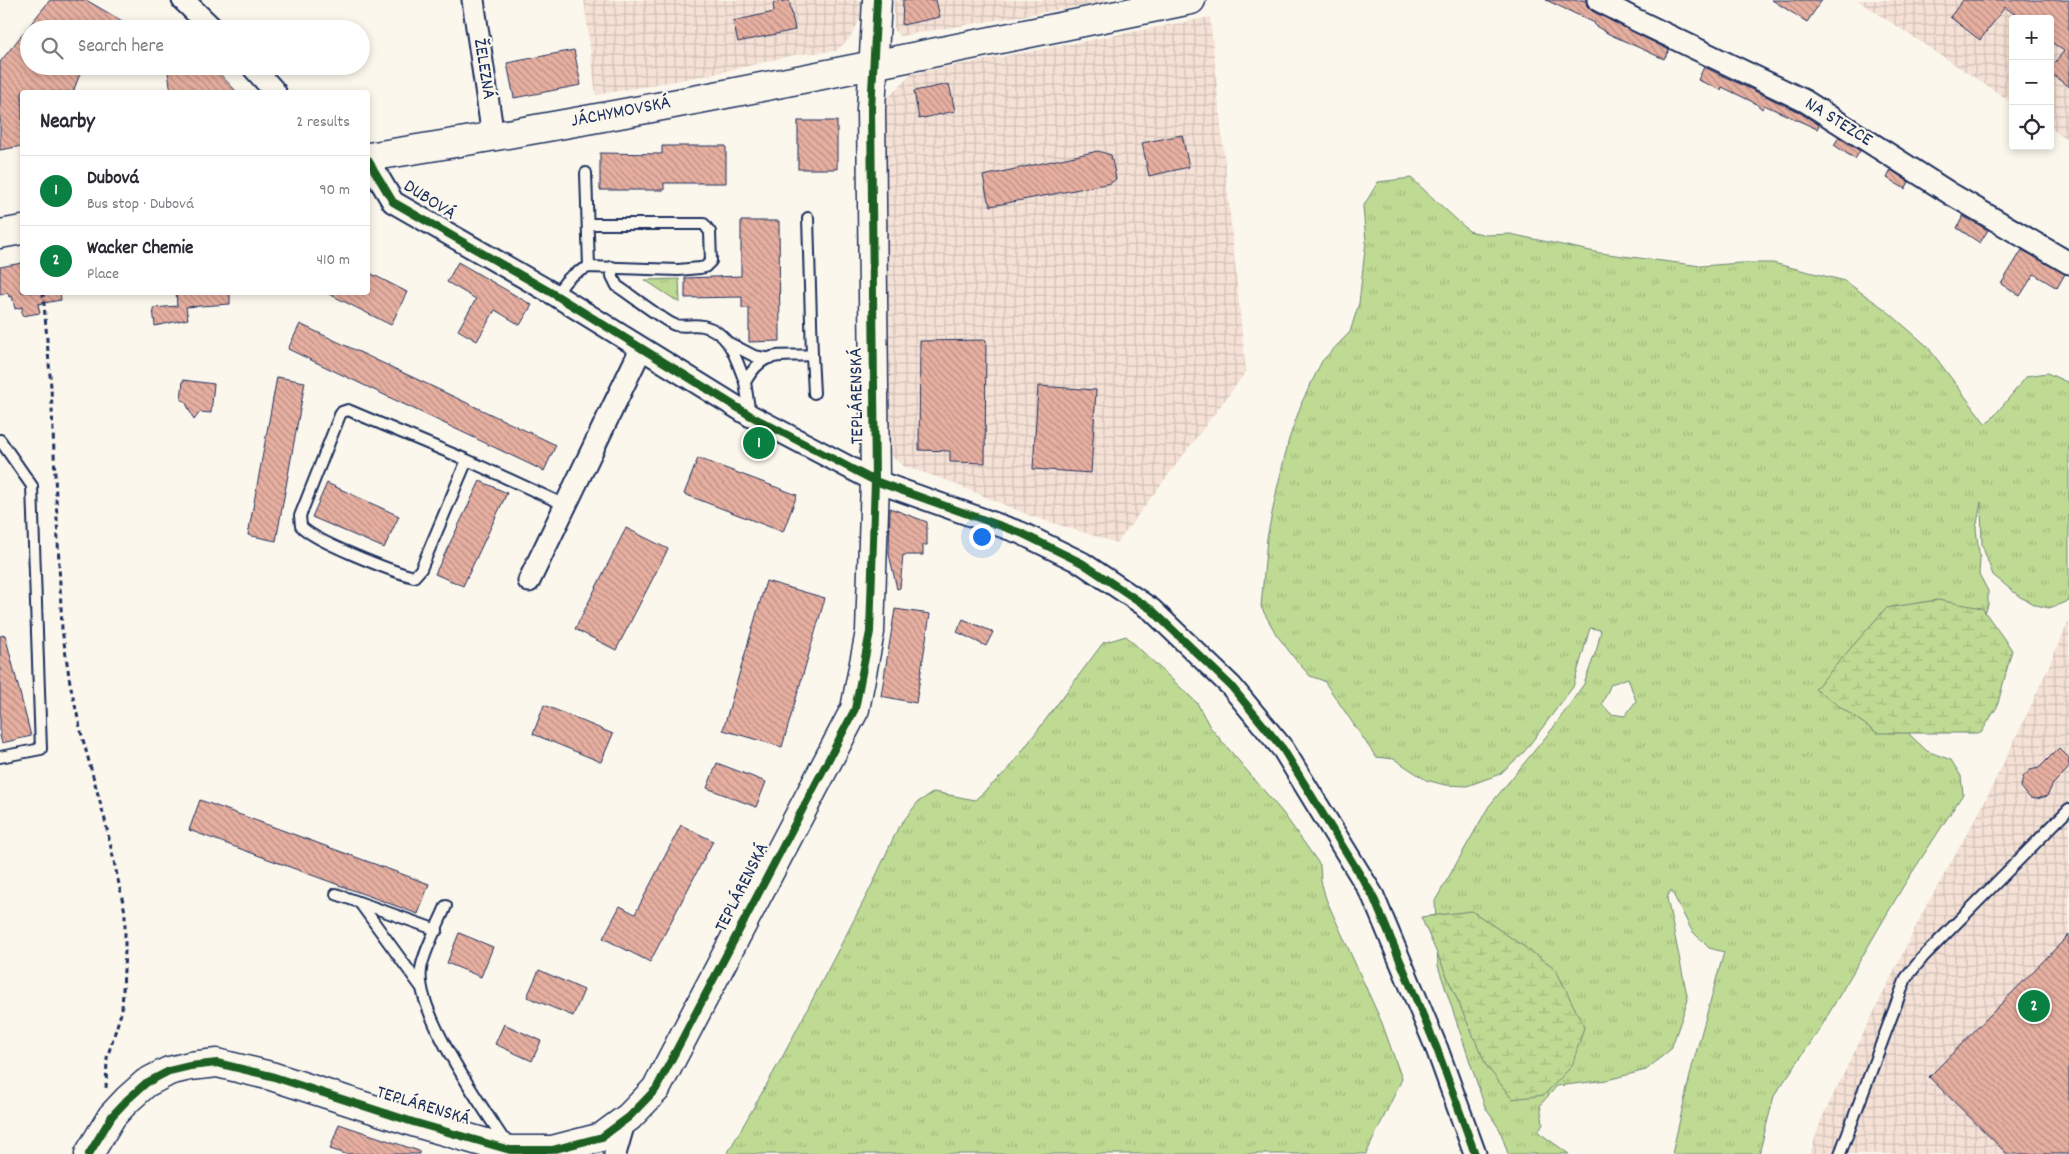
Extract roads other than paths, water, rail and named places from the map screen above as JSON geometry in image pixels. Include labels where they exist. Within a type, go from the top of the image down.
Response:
[{"type":"street","points":[[183,0],[204,20]]},
{"type":"street","name":"ŽELEZNÁ","points":[[473,0],[493,137]]},
{"type":"street","name":"TEPLÁRENSKÁ","points":[[90,1154],[112,1116],[146,1083],[169,1071],[190,1066],[218,1063],[270,1076],[413,1122],[515,1152],[552,1150],[602,1137],[625,1119],[656,1088],[854,709],[870,632],[875,481],[871,109],[877,0]]},
{"type":"street","name":"JÁCHYMOVSKÁ","points":[[370,159],[874,65],[1191,0]]},
{"type":"street","name":"NA STEZCE","points":[[1598,0],[1805,101],[1951,194],[2069,263]]},
{"type":"street","points":[[260,75],[273,90]]},
{"type":"street","name":"DUBOVÁ","points":[[370,162],[393,202],[557,296],[750,416],[875,481],[1021,533],[1082,563],[1152,610],[1231,686],[1283,749],[1373,896],[1437,1049],[1475,1154]]},
{"type":"street","points":[[0,234],[20,230]]},
{"type":"street","points":[[528,581],[641,349]]},
{"type":"street","points":[[615,1154],[625,1119]]},
{"type":"lane","points":[[586,173],[589,267]]},
{"type":"lane","points":[[808,218],[814,393]]},
{"type":"lane","points":[[557,296],[563,282],[579,271],[589,267],[678,270],[705,267],[711,261],[710,232],[704,224],[588,224]]},
{"type":"lane","points":[[612,267],[612,276],[617,286],[675,325],[691,324],[705,326],[723,336],[729,343],[744,382],[750,416]]},
{"type":"lane","points":[[729,343],[754,356],[765,358],[812,355]]},
{"type":"lane","points":[[744,382],[755,365],[765,358]]},
{"type":"lane","points":[[467,460],[421,569],[414,577],[398,573],[339,548],[301,526],[300,516],[342,412],[348,410],[467,460],[565,505]]},
{"type":"lane","points":[[0,440],[32,486],[41,748],[0,757]]},
{"type":"lane","points":[[1840,1154],[1906,978],[1923,957],[2069,809]]},
{"type":"lane","points":[[336,894],[437,930]]},
{"type":"lane","points":[[360,903],[421,987],[443,1044],[515,1152]]},
{"type":"lane","points":[[421,987],[421,968],[446,906]]},
{"type":"place","name":"Dubová","points":[[759,443]]},
{"type":"place","name":"Wacker Chemie","points":[[2034,1006]]}]
